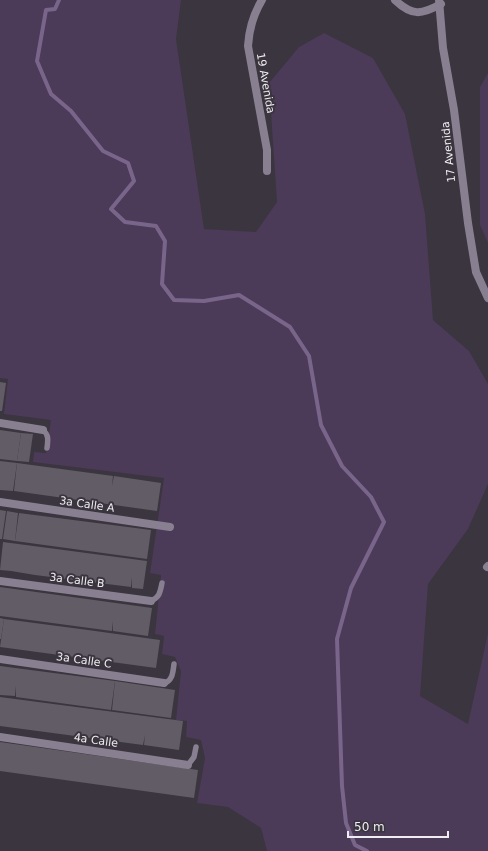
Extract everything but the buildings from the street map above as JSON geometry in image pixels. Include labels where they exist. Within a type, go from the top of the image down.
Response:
[{"type":"street","name":"19 Avenida","points":[[262,0],[254,14],[249,31],[248,46],[267,150],[267,171]]},
{"type":"street","points":[[395,0],[405,9],[414,13],[428,12],[440,2]]},
{"type":"street","name":"17 Avenida","points":[[440,2],[443,48],[454,110],[469,230],[476,272],[488,298]]},
{"type":"street","points":[[0,423],[43,430]]},
{"type":"street","name":"3a Calle A","points":[[0,502],[170,528]]},
{"type":"street","name":"3a Calle B","points":[[0,581],[151,601]]},
{"type":"street","name":"3a Calle C","points":[[0,659],[164,683]]},
{"type":"street","name":"4a Calle","points":[[0,737],[188,765]]},
{"type":"lane","points":[[43,430],[47,433],[47,448]]},
{"type":"lane","points":[[151,601],[156,599],[160,594],[162,583]]},
{"type":"lane","points":[[164,683],[168,682],[171,678],[174,664]]},
{"type":"lane","points":[[188,765],[194,757],[196,747]]},
{"type":"shaded area","points":[[0,0],[181,0],[176,39],[204,229],[256,232],[277,202],[269,83],[299,47],[324,33],[373,58],[405,114],[425,214],[433,320],[469,351],[488,384],[488,484],[468,529],[428,584],[420,696],[468,724],[488,633],[488,851],[267,851],[261,828],[228,807],[197,803],[205,758],[201,740],[186,737],[187,721],[176,720],[181,671],[175,657],[162,654],[164,636],[155,634],[161,575],[150,573],[164,478],[33,462],[34,452],[46,453],[51,420],[4,414],[8,379],[0,378]]},
{"type":"shaded area","points":[[488,73],[488,243],[480,225],[480,87]]},
{"type":"waterway","points":[[59,0],[55,9],[46,10],[37,61],[51,94],[71,111],[103,151],[128,163],[134,181],[111,209],[125,222],[156,226],[165,241],[162,284],[174,300],[204,301],[239,295],[290,327],[309,356],[321,425],[342,466],[371,497],[384,522],[351,588],[337,639],[342,786],[346,823],[355,845],[367,851]]}]
